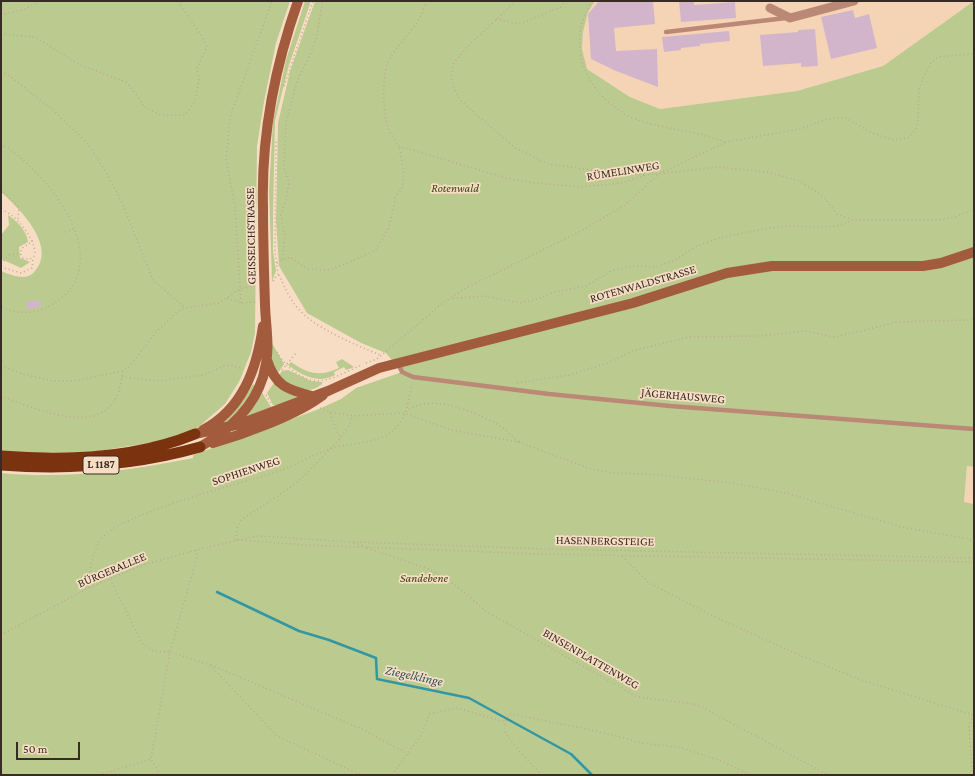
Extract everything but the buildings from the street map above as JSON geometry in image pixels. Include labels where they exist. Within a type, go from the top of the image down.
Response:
[{"type":"highway","name":"ROTENWALDSTRASSE","points":[[1,456],[45,458],[92,456],[168,445],[196,434]]},
{"type":"highway","name":"ROTENWALDSTRASSE","points":[[1,465],[43,467],[92,466],[172,454],[200,447]]},
{"type":"main road","name":"GEISSEICHSTRASSE","points":[[200,447],[230,427],[243,412],[255,394],[262,377],[266,359],[268,340],[265,310],[263,193],[266,126],[281,51],[298,1]]},
{"type":"main road","name":"ROTENWALDSTRASSE","points":[[196,434],[230,427],[328,391],[370,371],[633,303],[727,273],[772,266],[923,266],[941,263],[974,252]]},
{"type":"main road","name":"ROTENWALDSTRASSE","points":[[196,434],[207,428],[224,414],[246,386],[258,356],[265,310]]},
{"type":"main road","points":[[266,359],[273,376],[285,388],[312,396]]},
{"type":"main road","name":"ROTENWALDSTRASSE","points":[[200,447],[238,436],[281,418],[314,402],[328,391]]},
{"type":"street","points":[[770,8],[790,18],[854,1]]},
{"type":"lane","points":[[666,32],[759,23],[790,18]]},
{"type":"lane","points":[[398,363],[402,372],[413,377]]},
{"type":"lane","name":"JÄGERHAUSWEG","points":[[413,377],[498,388],[670,406],[974,429]]},
{"type":"path","points":[[1,15],[25,9],[40,1]]},
{"type":"path","points":[[1,34],[35,37],[78,64],[126,82],[144,107],[161,115],[184,115],[193,105],[198,87],[197,68],[207,47],[203,38],[178,1]]},
{"type":"path","points":[[180,5],[181,1]]},
{"type":"path","points":[[241,303],[235,206],[226,160],[230,117],[272,1]]},
{"type":"path","points":[[284,88],[313,1]]},
{"type":"path","points":[[282,259],[285,237],[281,215],[286,200],[289,182],[284,168],[286,123],[297,81],[317,36],[323,1]]},
{"type":"path","points":[[276,263],[282,259],[290,257],[307,269],[328,270],[376,250],[388,227],[396,196],[402,189],[404,173],[399,146],[388,127],[384,99],[385,68],[389,59],[414,26],[425,8],[426,1]]},
{"type":"path","points":[[516,1],[467,47],[454,63],[451,76],[454,88],[460,100],[515,148],[548,164],[646,175]]},
{"type":"path","points":[[496,19],[519,24],[561,7],[566,1]]},
{"type":"path","points":[[592,1],[584,18],[578,40],[579,57],[589,78],[604,98],[624,114],[660,127],[701,134],[726,142]]},
{"type":"path","points":[[276,350],[286,366],[303,377],[322,381],[377,359],[380,355],[462,290],[537,254],[624,206],[659,174],[726,142],[800,130],[825,120],[844,117],[872,133],[893,140],[908,138],[915,130],[918,123],[919,88],[930,64],[938,57],[974,54]]},
{"type":"path","points":[[1,72],[7,74],[53,110],[87,143],[106,172],[123,205],[153,280],[185,308]]},
{"type":"path","points":[[276,132],[275,221],[276,263],[278,274],[295,305],[306,316],[343,338],[380,355]]},
{"type":"path","points":[[1,144],[26,163],[48,184],[64,209],[74,229],[80,249],[81,265],[76,281],[69,292],[59,300],[43,309],[21,313],[1,307]]},
{"type":"path","name":"RÜMELINWEG","points":[[399,146],[506,178],[534,183],[580,187],[621,183],[646,175],[718,167],[767,172],[800,181],[824,197],[837,214],[853,220],[938,220],[955,218],[974,209]]},
{"type":"path","points":[[1,189],[19,208],[18,220]]},
{"type":"path","points":[[1,210],[18,220],[33,241],[35,253],[32,268],[21,273],[1,266],[9,255],[20,253]]},
{"type":"path","points":[[451,298],[484,296],[520,303],[538,299],[554,292],[586,286],[613,270],[634,266],[656,267],[675,260],[697,246],[719,238],[768,228],[785,226],[829,226],[853,220]]},
{"type":"path","points":[[66,232],[74,229]]},
{"type":"path","points":[[20,253],[22,248],[33,241]]},
{"type":"path","points":[[20,253],[23,258],[28,259],[33,257]]},
{"type":"path","points":[[272,283],[278,274]]},
{"type":"path","points":[[1,366],[26,376],[53,381],[74,381],[123,370],[130,366],[170,317],[185,308],[219,303],[240,289],[252,285]]},
{"type":"path","points":[[228,298],[241,303],[258,302]]},
{"type":"path","points":[[498,388],[504,384],[537,381],[575,373],[608,363],[632,350],[688,337],[761,336],[806,331],[833,337],[896,322],[970,320],[974,317]]},
{"type":"path","points":[[281,370],[286,366],[296,352]]},
{"type":"path","points":[[122,377],[160,381],[203,375],[224,366],[238,367],[245,370]]},
{"type":"path","points":[[1,396],[51,413],[71,416],[90,416],[98,414],[111,405],[120,387],[123,370]]},
{"type":"path","name":"SOPHIENWEG","points":[[88,588],[90,573],[98,545],[102,538],[119,524],[187,499],[274,473],[330,449],[378,439],[389,434],[397,426],[404,413],[413,377]]},
{"type":"path","points":[[264,391],[273,406]]},
{"type":"path","points":[[404,413],[411,407],[422,404],[443,403],[496,423],[519,442]]},
{"type":"path","points":[[319,407],[330,412],[353,416],[404,413],[451,430],[519,442],[588,468],[613,473],[646,474],[732,483],[786,493],[902,527],[974,540]]},
{"type":"path","points":[[330,412],[340,439]]},
{"type":"path","points":[[353,416],[349,426],[340,439],[302,478],[241,520],[237,528],[236,540],[307,545],[622,556],[974,562]]},
{"type":"path","name":"HASENBERGSTEIGE","points":[[236,540],[256,536],[352,542],[548,549],[974,558]]},
{"type":"path","name":"BÜRGERALLEE","points":[[1,634],[88,588],[140,566],[236,540]]},
{"type":"path","name":"BINSENPLATTENWEG","points":[[352,542],[429,569],[454,584],[487,612],[636,696],[655,701],[684,702],[700,706],[828,775]]},
{"type":"path","points":[[160,775],[151,759],[170,652],[197,557],[196,550]]},
{"type":"path","points":[[622,556],[649,583],[713,616],[797,654],[861,680],[973,714]]},
{"type":"path","points":[[110,579],[142,643],[153,650],[170,652],[210,665],[364,730],[408,754]]},
{"type":"path","points":[[210,665],[277,736],[361,775]]},
{"type":"path","points":[[392,775],[422,734],[429,714],[456,708],[505,722]]},
{"type":"path","points":[[972,775],[969,727],[974,711]]},
{"type":"path","points":[[542,775],[523,752],[507,738],[504,728],[508,716],[516,714],[562,726],[613,735],[642,743],[682,748],[721,761],[751,775]]},
{"type":"path","points":[[99,775],[151,759]]},
{"type":"shaded area","points":[[595,1],[974,1],[883,66],[797,91],[660,109],[630,97],[587,69],[581,49],[583,32],[587,12]]},
{"type":"shaded area","points":[[967,466],[974,467],[974,504],[964,503]]},
{"type":"green space","points":[[1,1],[290,1],[276,43],[257,146],[255,333],[251,352],[240,380],[225,404],[195,430],[161,441],[98,451],[44,453],[1,451],[1,271],[19,277],[32,274],[41,261],[42,250],[33,228],[26,218],[1,192]]},
{"type":"green space","points":[[305,1],[311,1],[289,65],[275,121],[273,251],[276,271],[272,281],[269,190],[273,122],[286,60]]},
{"type":"green space","points":[[315,1],[595,1],[588,12],[583,32],[582,49],[587,69],[630,97],[660,109],[797,91],[883,66],[974,1],[974,467],[967,466],[964,502],[974,504],[974,775],[1,775],[1,473],[49,475],[97,473],[145,467],[193,458],[193,455],[319,409],[341,399],[356,388],[402,372],[386,353],[361,343],[307,313],[279,266],[276,221],[278,123],[290,71]]},
{"type":"green space","points":[[8,215],[21,227],[26,234],[28,242],[19,247],[20,258],[30,262],[21,268],[1,259],[1,235],[9,225]]},
{"type":"green space","points":[[272,343],[284,364],[278,373],[272,366]]},
{"type":"green space","points":[[342,359],[354,367],[346,370],[344,367],[334,372],[335,375],[323,379],[311,378],[288,365],[291,362],[309,372],[326,373],[339,368],[336,362]]},
{"type":"green space","points":[[288,370],[311,381],[322,382],[322,384],[311,390],[294,387],[278,377],[282,371]]},
{"type":"green space","points":[[274,383],[298,397],[279,405],[273,405],[267,393]]},
{"type":"green space","points":[[253,384],[256,386],[234,419],[219,425],[242,402]]},
{"type":"green space","points":[[261,391],[271,407],[245,417]]},
{"type":"waterway","name":"Ziegelklinge","points":[[217,592],[299,631],[329,640],[376,658],[377,679],[469,698],[571,754],[592,775]]},
{"type":"park label","name":"Rotenwald","points":[[455,188]]},
{"type":"park label","name":"Sandebene","points":[[424,578]]}]
